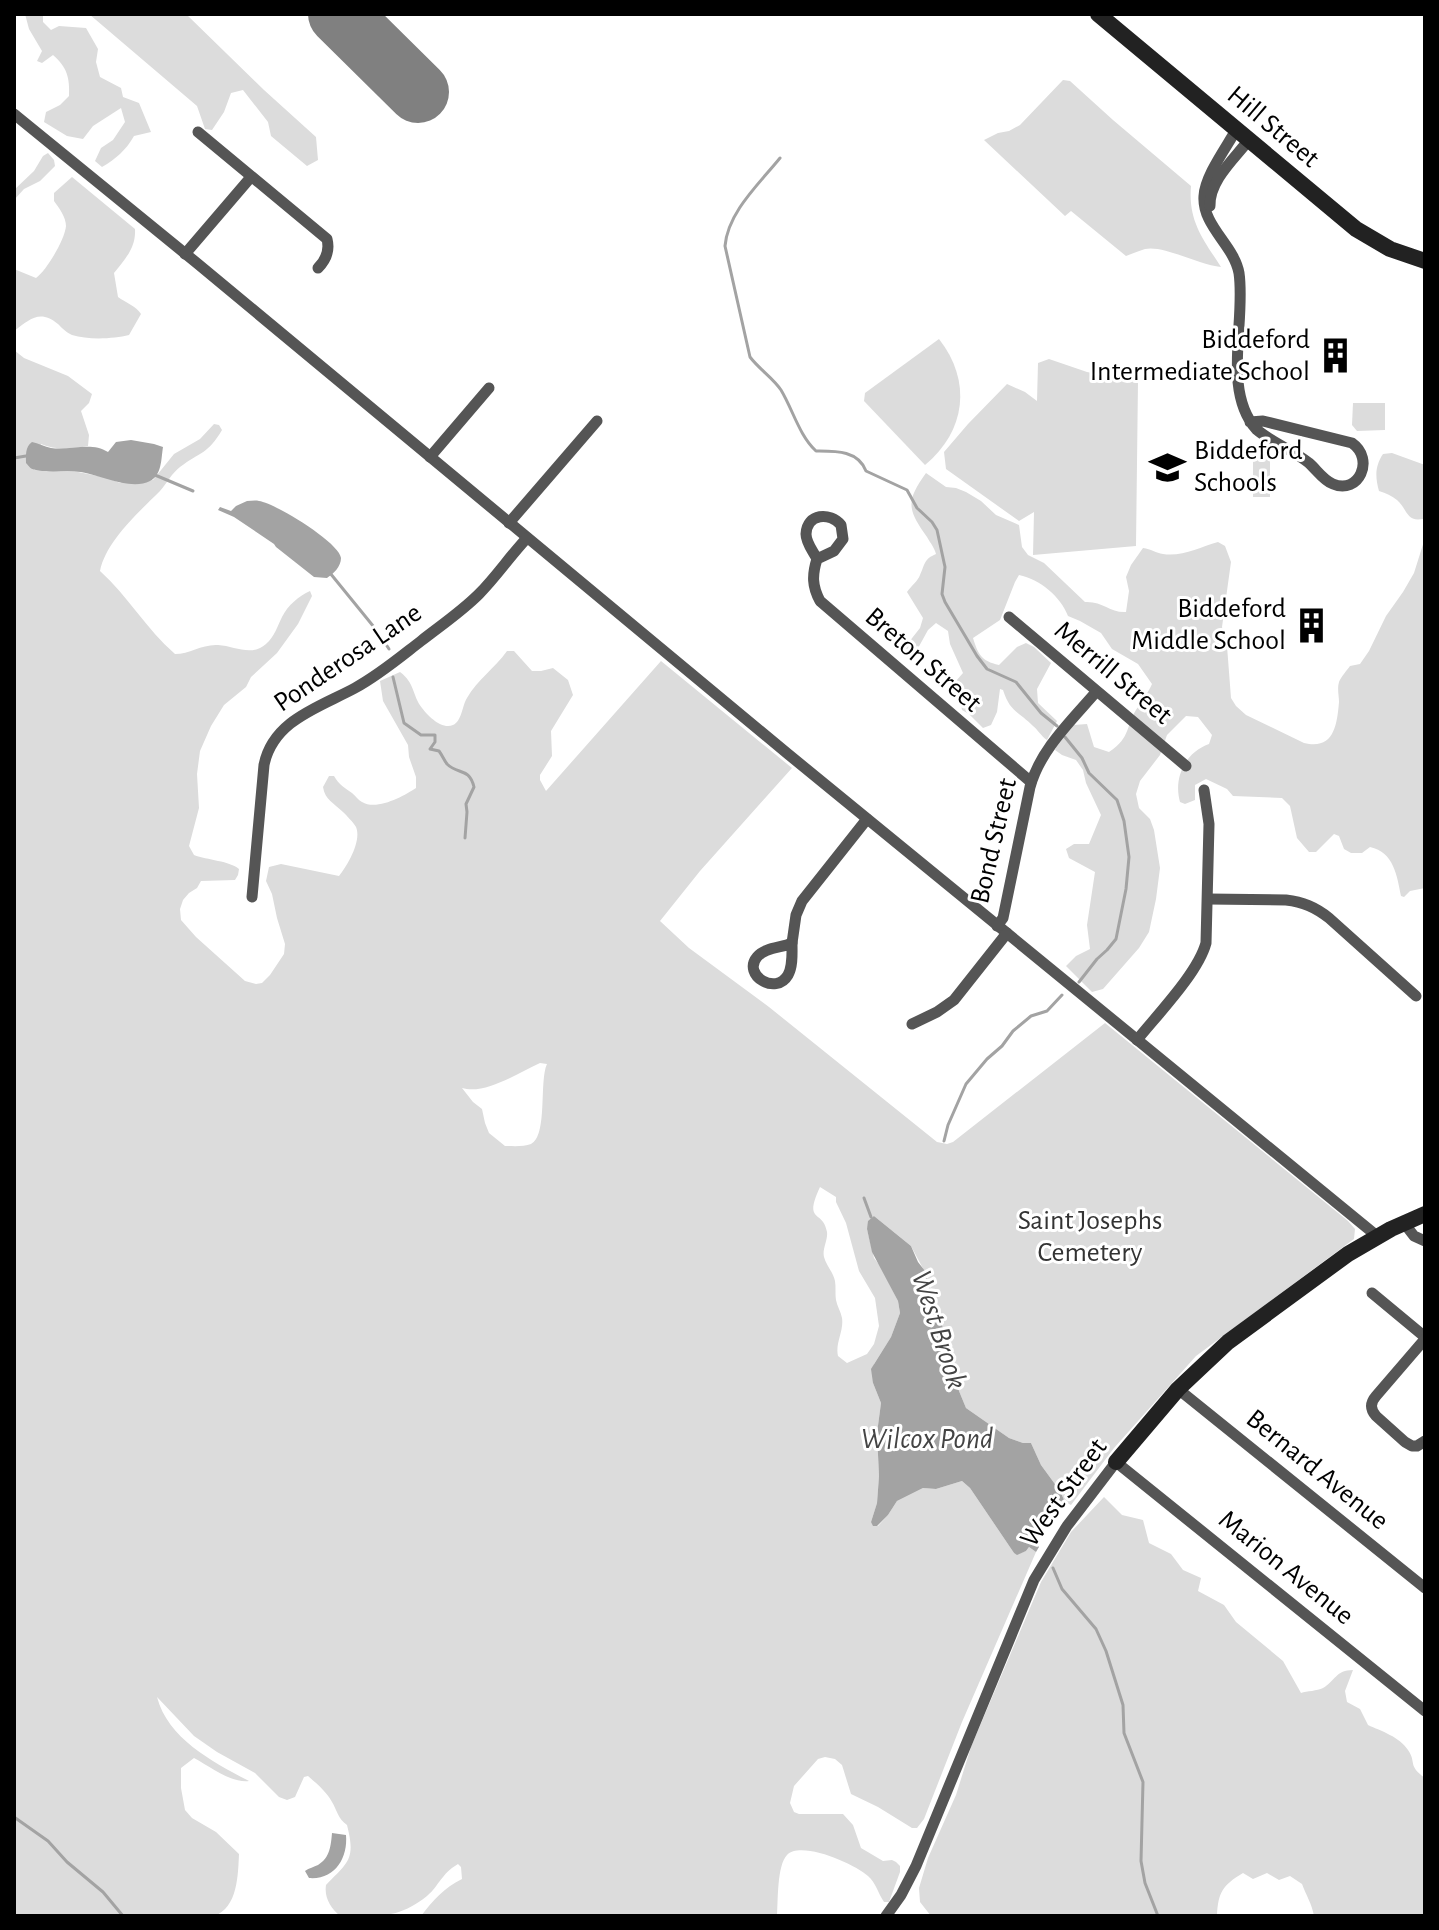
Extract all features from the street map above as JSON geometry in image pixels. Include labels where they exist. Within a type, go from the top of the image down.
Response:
[{"type":"street","name":"Hill Street","points":[[1098,14],[1362,233],[1399,253],[1425,261]]},
{"type":"street","points":[[14,114],[1377,1236]]},
{"type":"street","points":[[198,132],[327,239],[327,255],[318,268]]},
{"type":"street","points":[[1242,135],[1210,199],[1211,223],[1239,274],[1239,391],[1250,422],[1263,435],[1308,462],[1330,484],[1343,486],[1361,475],[1363,456],[1352,443],[1263,421],[1250,422]]},
{"type":"street","points":[[185,254],[251,177]]},
{"type":"street","points":[[430,457],[489,388]]},
{"type":"street","points":[[509,523],[597,421]]},
{"type":"street","name":"Ponderosa Lane","points":[[252,897],[264,765],[268,750],[280,732],[303,715],[369,680],[464,608],[527,538]]},
{"type":"street","name":"Breton Street","points":[[817,559],[812,577],[814,588],[827,609],[1031,782]]},
{"type":"street","name":"Merrill Street","points":[[1009,617],[1186,766]]},
{"type":"street","name":"Bond Street","points":[[1002,929],[1036,769],[1049,748],[1096,692]]},
{"type":"street","points":[[1137,1040],[1202,956],[1207,935],[1208,899],[1209,814],[1204,790]]},
{"type":"street","points":[[792,943],[796,915],[802,901],[867,819]]},
{"type":"street","points":[[1208,899],[1286,900],[1314,907],[1416,996]]},
{"type":"street","points":[[912,1024],[954,1000],[1002,929]]},
{"type":"street","name":"West Street","points":[[886,1916],[916,1866],[1034,1580],[1059,1538],[1116,1462],[1178,1389],[1244,1330],[1327,1268],[1377,1236],[1425,1214]]},
{"type":"street","points":[[1404,1223],[1414,1236],[1425,1241]]},
{"type":"street","points":[[1372,1293],[1425,1338],[1376,1396],[1371,1408],[1409,1445],[1417,1446],[1425,1441]]},
{"type":"street","name":"Bernard Avenue","points":[[1178,1389],[1425,1588]]},
{"type":"street","name":"Marion Avenue","points":[[1116,1462],[1425,1711]]},
{"type":"green space","points":[[25,14],[43,14],[43,22],[51,30],[59,26],[86,28],[98,49],[96,62],[100,77],[121,88],[123,97],[139,103],[151,132],[134,136],[120,154],[102,167],[95,161],[101,148],[113,140],[125,122],[121,108],[93,126],[83,139],[67,136],[44,122],[46,112],[69,96],[68,78],[62,64],[53,55],[42,63],[37,61],[42,51],[29,29]]},
{"type":"green space","points":[[89,14],[186,14],[316,137],[318,160],[307,166],[271,136],[268,122],[243,90],[231,93],[224,112],[212,130],[205,129],[197,106]]},
{"type":"green space","points":[[1063,80],[1070,81],[1191,186],[1194,220],[1221,267],[1153,249],[1126,256],[1071,211],[1065,216],[984,140],[1020,125]]},
{"type":"green space","points":[[48,153],[55,166],[14,200],[14,190]]},
{"type":"green space","points":[[72,177],[135,229],[132,248],[114,273],[118,297],[141,314],[129,335],[78,337],[40,316],[14,331],[14,269],[36,278],[50,261],[66,226],[64,216],[54,201],[54,193]]},
{"type":"green space","points":[[939,339],[950,355],[956,372],[960,405],[949,437],[925,465],[864,401],[865,393]]},
{"type":"green space","name":"Saint Josephs Cemetery","points":[[14,350],[24,358],[68,376],[92,394],[81,411],[89,435],[88,446],[64,448],[41,444],[34,470],[78,472],[120,483],[153,480],[174,454],[200,439],[214,424],[222,430],[208,448],[177,469],[124,528],[109,549],[100,571],[175,654],[212,645],[249,650],[260,648],[272,638],[284,613],[298,598],[310,591],[312,596],[298,624],[277,653],[251,677],[246,687],[224,705],[200,751],[197,774],[199,808],[189,846],[194,855],[239,869],[235,880],[201,881],[183,900],[181,920],[245,981],[262,983],[284,954],[285,944],[266,881],[269,867],[281,864],[339,876],[353,853],[356,827],[326,795],[323,787],[329,776],[334,776],[359,800],[375,805],[416,788],[408,745],[383,701],[380,681],[400,672],[408,680],[425,711],[444,726],[449,726],[458,720],[471,692],[507,651],[514,651],[532,671],[553,668],[568,680],[573,695],[551,731],[552,756],[540,775],[546,791],[661,661],[792,768],[660,921],[689,948],[769,1007],[937,1142],[947,1144],[1105,1023],[1355,1229],[1354,1239],[1196,1356],[1114,1448],[1071,1505],[1065,1502],[1041,1465],[1031,1443],[1009,1438],[966,1408],[928,1278],[911,1246],[874,1216],[867,1229],[874,1258],[898,1301],[900,1313],[891,1337],[874,1364],[873,1383],[881,1403],[877,1433],[877,1503],[871,1522],[878,1526],[897,1501],[923,1488],[936,1489],[962,1481],[1014,1553],[1026,1551],[1029,1547],[1036,1552],[962,1722],[924,1819],[917,1828],[851,1794],[842,1765],[835,1759],[818,1759],[794,1786],[790,1803],[794,1812],[843,1814],[853,1825],[861,1848],[883,1861],[892,1860],[900,1866],[889,1902],[884,1902],[873,1882],[861,1871],[828,1855],[804,1850],[787,1855],[781,1867],[777,1916],[421,1916],[439,1895],[462,1879],[458,1864],[427,1896],[406,1909],[386,1915],[340,1916],[329,1902],[326,1885],[345,1865],[351,1846],[347,1825],[327,1794],[308,1776],[304,1777],[295,1797],[287,1800],[279,1797],[255,1773],[194,1736],[157,1697],[163,1712],[181,1737],[207,1757],[249,1781],[228,1777],[194,1758],[181,1768],[185,1810],[192,1818],[216,1832],[239,1854],[235,1890],[228,1906],[214,1916],[14,1916]],"holes":[[[540,1063],[547,1064],[540,1131],[531,1144],[505,1146],[489,1133],[482,1109],[462,1088],[491,1086]],[[820,1187],[836,1197],[859,1271],[875,1298],[879,1326],[874,1344],[867,1354],[847,1363],[838,1356],[842,1318],[834,1278],[824,1257],[827,1232],[813,1206]]]},
{"type":"green space","points":[[1049,359],[1087,372],[1138,381],[1136,546],[1033,555],[1034,512],[1019,521],[946,469],[944,452],[1007,384],[1037,401],[1038,363]]},
{"type":"green space","points":[[1353,403],[1385,403],[1385,430],[1357,431],[1352,425]]},
{"type":"green space","points":[[1253,451],[1270,451],[1270,497],[1253,497]]},
{"type":"green space","points":[[1392,453],[1425,465],[1425,524],[1423,519],[1410,517],[1401,504],[1379,491],[1376,476],[1378,463],[1383,454]]},
{"type":"green space","points":[[926,473],[946,487],[966,492],[996,515],[1019,525],[1022,547],[1028,555],[1044,563],[1085,602],[1097,603],[1115,611],[1126,612],[1129,591],[1126,577],[1143,548],[1170,555],[1218,542],[1225,546],[1231,562],[1222,627],[1227,646],[1231,698],[1246,715],[1304,743],[1321,743],[1332,734],[1338,711],[1340,680],[1350,666],[1360,664],[1369,651],[1386,616],[1414,573],[1425,538],[1425,888],[1401,896],[1393,866],[1384,854],[1370,847],[1362,853],[1351,853],[1344,849],[1339,836],[1334,834],[1316,852],[1309,852],[1297,838],[1290,806],[1282,798],[1233,796],[1227,789],[1206,779],[1195,785],[1195,800],[1185,804],[1180,802],[1178,784],[1183,767],[1194,753],[1209,744],[1212,735],[1198,717],[1186,716],[1167,735],[1160,755],[1140,781],[1136,794],[1139,808],[1150,819],[1154,830],[1160,868],[1149,932],[1103,989],[1092,992],[1066,966],[1090,949],[1087,925],[1095,872],[1069,858],[1066,849],[1074,844],[1089,844],[1101,815],[1076,760],[1055,750],[1059,739],[1074,725],[1087,724],[1094,747],[1109,752],[1125,736],[1134,713],[1152,684],[1138,664],[1112,649],[1101,633],[1068,616],[1049,590],[1035,580],[1019,575],[1000,620],[973,638],[981,656],[999,665],[1017,647],[1026,643],[1051,663],[1037,689],[1038,703],[1057,721],[1047,740],[1012,707],[1000,689],[997,712],[991,725],[983,728],[962,710],[954,691],[956,681],[963,673],[950,644],[948,631],[936,623],[928,630],[917,650],[910,653],[905,647],[920,628],[923,618],[907,592],[927,560],[936,554],[916,520],[912,506],[915,491]]},
{"type":"green space","points":[[1104,1497],[1122,1515],[1143,1520],[1149,1543],[1171,1554],[1183,1570],[1201,1578],[1198,1591],[1224,1605],[1236,1622],[1283,1661],[1301,1693],[1323,1688],[1339,1674],[1353,1670],[1345,1691],[1347,1702],[1360,1709],[1368,1725],[1405,1745],[1414,1767],[1425,1778],[1425,1916],[1314,1916],[1302,1884],[1290,1876],[1279,1880],[1267,1873],[1253,1879],[1243,1873],[1231,1881],[1220,1895],[1217,1916],[931,1916],[920,1902],[919,1888],[928,1858],[1041,1582],[1071,1532]]},
{"type":"water","points":[[131,440],[163,447],[159,471],[154,478],[142,484],[81,472],[36,470],[26,463],[27,449],[32,442],[58,449],[95,447],[108,452],[116,442]]},
{"type":"water","points":[[247,501],[267,503],[319,534],[338,551],[341,558],[336,570],[327,578],[314,577],[274,544],[218,510],[220,507],[231,511]]},
{"type":"water","name":"Wilcox Pond","points":[[874,1216],[911,1246],[925,1271],[966,1408],[1009,1438],[1031,1443],[1041,1465],[1060,1491],[1065,1502],[1034,1537],[1039,1547],[1036,1552],[1029,1547],[1017,1555],[1014,1553],[962,1481],[936,1489],[923,1488],[897,1501],[877,1526],[871,1522],[877,1503],[877,1433],[881,1403],[871,1369],[891,1337],[900,1313],[898,1301],[872,1252],[867,1229],[868,1221]]},
{"type":"water","points":[[332,1833],[346,1835],[342,1859],[333,1871],[318,1878],[309,1878],[305,1871],[325,1859]]},
{"type":"waterway","points":[[780,158],[738,210],[725,246],[750,357],[781,390],[801,430],[816,451],[852,455],[866,471],[907,490],[917,508],[937,530],[945,567],[942,594],[977,656],[987,669],[1016,682],[1041,713],[1057,726]]},
{"type":"waterway","name":"West Brook","points":[[14,458],[26,456]]},
{"type":"waterway","name":"West Brook","points":[[155,475],[193,491]]},
{"type":"waterway","name":"West Brook","points":[[330,573],[389,649]]},
{"type":"waterway","name":"West Brook","points":[[393,677],[404,723],[421,735],[435,735],[430,749],[439,751],[447,764],[466,774],[472,781],[474,787],[466,804],[465,838]]},
{"type":"waterway","points":[[1065,737],[1082,758],[1089,773],[1117,800],[1124,821],[1129,857],[1116,939],[1079,982]]},
{"type":"waterway","points":[[944,1141],[966,1084],[1013,1031],[1031,1016],[1047,1011],[1062,995]]},
{"type":"waterway","name":"West Brook","points":[[864,1198],[871,1217]]},
{"type":"waterway","name":"West Brook","points":[[1053,1568],[1062,1589],[1096,1629],[1123,1705],[1124,1733],[1143,1782],[1141,1861],[1145,1883],[1158,1916]]},
{"type":"waterway","points":[[14,1817],[48,1841],[67,1862],[103,1892],[123,1916]]},
{"type":"runway","points":[[339,14],[418,92]]},
{"type":"place","name":"Biddeford Intermediate School","points":[[1336,356]]},
{"type":"place","name":"Biddeford Schools","points":[[1168,467]]},
{"type":"place","name":"Biddeford Middle School","points":[[1312,625]]}]
